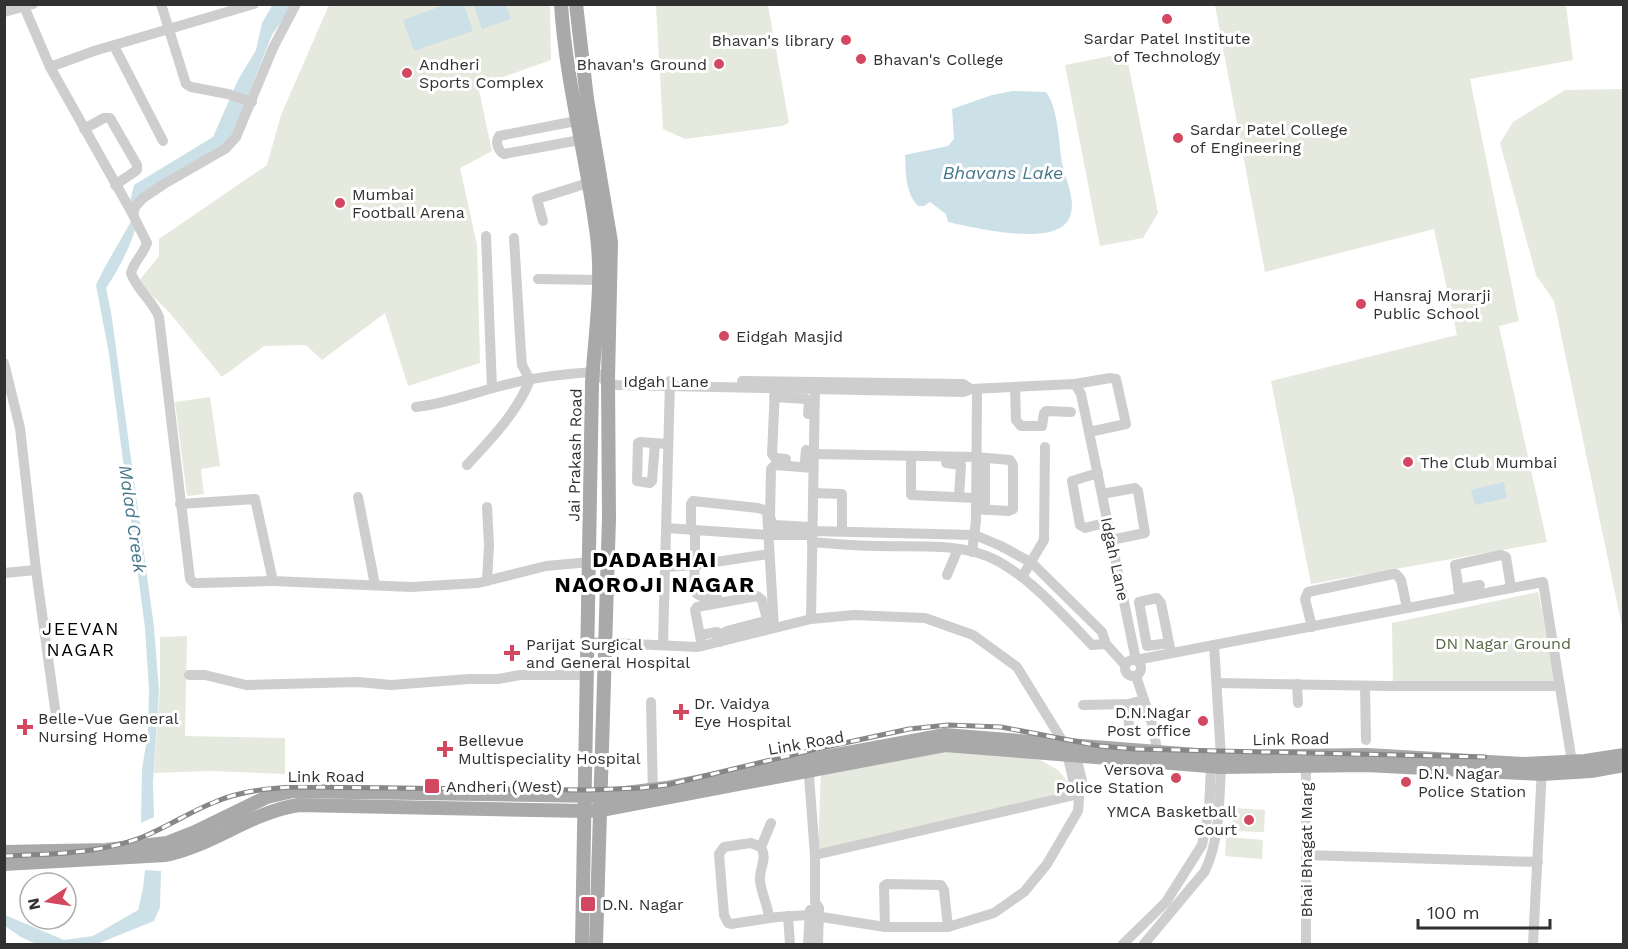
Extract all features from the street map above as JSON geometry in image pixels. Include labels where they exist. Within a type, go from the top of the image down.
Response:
[{"type":"main road","name":"Jai Prakash Road","points":[[561,4],[563,41],[597,236],[598,280],[593,372],[582,945]]},
{"type":"main road","name":"Jai Prakash Road","points":[[576,4],[587,99],[611,242],[609,518],[596,945]]},
{"type":"main road","name":"Link Road","points":[[4,864],[166,855],[190,849],[260,814],[279,807],[299,805],[585,811],[601,803],[808,765],[945,735],[1070,750],[1218,763],[1307,761],[1366,765],[1542,769]]},
{"type":"main road","points":[[1542,769],[1572,762],[1617,761]]},
{"type":"main road","points":[[1542,769],[1591,771],[1617,761]]},
{"type":"main road","name":"Link Road","points":[[4,852],[106,850],[167,843],[195,832],[267,796],[294,791],[585,796],[601,803]]},
{"type":"street","points":[[161,4],[186,84],[248,103]]},
{"type":"street","points":[[50,67],[114,45],[254,4]]},
{"type":"street","points":[[131,211],[143,198],[225,148],[236,137],[248,103],[296,4]]},
{"type":"street","points":[[4,12],[27,5],[50,67],[147,243],[144,253],[134,265],[131,273],[134,281],[154,304],[159,317],[189,573],[194,583],[273,581],[411,587],[487,581],[546,566],[590,562]]},
{"type":"street","points":[[114,45],[163,141]]},
{"type":"street","points":[[84,129],[108,117],[137,165],[137,170],[115,185]]},
{"type":"street","points":[[576,121],[499,136],[497,141],[499,150],[504,154],[580,141]]},
{"type":"street","points":[[557,125],[561,144]]},
{"type":"street","points":[[543,221],[537,199],[588,183]]},
{"type":"street","points":[[486,236],[492,388]]},
{"type":"street","points":[[514,238],[522,365],[530,380]]},
{"type":"street","points":[[538,279],[598,280]]},
{"type":"street","points":[[4,363],[20,428],[56,716]]},
{"type":"street","points":[[416,407],[432,406],[492,388],[530,380],[593,372],[610,383]]},
{"type":"street","points":[[1075,384],[1116,379],[1126,424],[1089,432]]},
{"type":"street","points":[[467,465],[495,436],[515,409],[530,380]]},
{"type":"street","name":"Idgah Lane","points":[[610,383],[617,385],[670,383],[770,389],[800,394],[815,386]]},
{"type":"street","points":[[663,644],[670,383]]},
{"type":"street","name":"Idgah Lane","points":[[770,389],[815,386],[925,388],[963,384],[974,389],[1075,384],[1081,394],[1098,473],[1105,494],[1136,660]]},
{"type":"street","points":[[811,619],[813,493],[810,459],[815,386]]},
{"type":"street","points":[[1015,387],[1016,420],[1021,426],[1040,427],[1044,423],[1046,411],[1071,412]]},
{"type":"street","points":[[770,389],[772,454],[776,458],[910,460],[981,457],[1012,462],[1013,509],[1008,511],[979,505],[959,497],[910,495],[910,460]]},
{"type":"street","points":[[972,552],[979,505],[981,457],[974,389]]},
{"type":"street","points":[[800,394],[808,402],[808,414]]},
{"type":"street","points":[[655,443],[668,444]]},
{"type":"street","points":[[1022,578],[1044,540],[1046,447]]},
{"type":"street","points":[[810,459],[775,465],[771,469],[770,517],[773,525],[849,544],[939,546],[972,552],[1014,571],[1052,603],[1092,645],[1106,645]]},
{"type":"street","points":[[910,460],[960,464],[959,497]]},
{"type":"street","points":[[1098,473],[1072,481],[1080,525],[1085,528],[1111,522]]},
{"type":"street","points":[[1111,507],[1105,494],[1135,488],[1138,492],[1145,533],[1114,539]]},
{"type":"street","points":[[813,493],[842,494],[849,544]]},
{"type":"street","points":[[358,497],[375,585]]},
{"type":"street","points":[[180,504],[255,499],[273,581]]},
{"type":"street","points":[[769,628],[771,590],[766,511],[693,501],[691,504],[694,584],[700,597],[771,590]]},
{"type":"street","points":[[487,507],[489,545],[487,581]]},
{"type":"street","points":[[666,528],[769,535],[846,531],[975,535],[1032,563],[1102,632],[1106,645],[1125,665],[1126,673],[1136,676]]},
{"type":"street","points":[[880,531],[880,546]]},
{"type":"street","points":[[947,575],[958,549]]},
{"type":"street","points":[[665,567],[769,554]]},
{"type":"street","points":[[1463,593],[1455,565],[1501,555],[1506,557],[1512,588]]},
{"type":"street","points":[[4,573],[36,570]]},
{"type":"street","points":[[1312,627],[1305,599],[1308,592],[1393,574],[1401,580],[1407,608]]},
{"type":"street","points":[[1170,648],[1161,601],[1157,598],[1139,602],[1147,646],[1170,648],[1214,645],[1407,608],[1463,593],[1543,582],[1572,762]]},
{"type":"street","points":[[1463,593],[1480,585]]},
{"type":"street","points":[[711,640],[696,610],[697,607],[757,596],[762,600],[769,628]]},
{"type":"street","points":[[588,642],[663,644],[711,640],[749,629],[854,615],[926,618],[973,635],[1017,667],[1070,750],[1082,781],[1078,811],[1047,864],[1024,892],[994,914],[948,927],[885,927],[814,916],[788,916],[731,924],[724,915],[719,852],[724,847],[751,843],[761,847],[765,856],[760,883],[768,906],[769,918]]},
{"type":"street","points":[[1144,945],[1205,871],[1211,858],[1218,817],[1217,682],[1214,645]]},
{"type":"street","points":[[1125,665],[1128,661],[1170,648]]},
{"type":"street","points":[[1136,660],[1141,666],[1136,676]]},
{"type":"street","points":[[189,675],[205,675],[246,686],[358,682],[391,685],[498,679],[520,675],[588,675]]},
{"type":"street","points":[[1136,676],[1152,724],[1158,758]]},
{"type":"street","points":[[1217,682],[1365,686],[1560,686]]},
{"type":"street","points":[[1297,684],[1298,703]]},
{"type":"street","points":[[1365,686],[1366,740]]},
{"type":"street","points":[[1083,705],[1128,704],[1144,700]]},
{"type":"street","points":[[651,702],[653,795]]},
{"type":"street","points":[[1128,704],[1129,727]]},
{"type":"street","name":"Bhai Bhagat Marg","points":[[1306,945],[1307,761]]},
{"type":"street","points":[[1123,945],[1166,902],[1202,845],[1218,763]]},
{"type":"street","points":[[808,765],[815,855],[815,902],[819,908],[814,916],[808,945]]},
{"type":"street","points":[[1533,945],[1542,769]]},
{"type":"street","points":[[815,855],[861,850],[1079,790]]},
{"type":"street","points":[[761,847],[771,823]]},
{"type":"street","points":[[1306,855],[1538,862]]},
{"type":"street","points":[[885,927],[884,886],[887,884],[941,885],[944,890],[948,927]]},
{"type":"street","points":[[788,916],[790,945]]},
{"type":"street","points":[[814,916],[818,945]]},
{"type":"green space","name":"Mumbai Football Arena","points":[[329,5],[550,5],[551,60],[478,86],[492,151],[460,168],[477,245],[480,363],[408,386],[385,313],[322,360],[306,345],[264,346],[222,377],[169,312],[138,282],[159,256],[159,239],[267,165],[281,115]]},
{"type":"green space","name":"Bhavan's Ground","points":[[656,5],[768,5],[789,123],[782,126],[685,139],[663,129]]},
{"type":"green space","points":[[1215,5],[1566,5],[1573,60],[1470,79],[1519,321],[1499,326],[1547,542],[1311,584],[1271,381],[1457,335],[1434,229],[1265,272]]},
{"type":"green space","points":[[1126,53],[1158,213],[1143,238],[1100,246],[1065,65]]},
{"type":"green space","points":[[1624,89],[1623,631],[1554,301],[1536,275],[1500,143],[1513,122],[1565,90]]},
{"type":"green space","points":[[210,397],[220,466],[201,469],[204,494],[187,496],[175,402]]},
{"type":"green space","name":"DN Nagar Ground","points":[[1538,592],[1560,686],[1393,684],[1392,623]]},
{"type":"green space","points":[[187,636],[185,736],[285,738],[285,774],[210,771],[154,773],[160,686],[160,637]]},
{"type":"green space","points":[[950,749],[1040,760],[1058,770],[1072,787],[1071,791],[818,851],[821,772]]},
{"type":"green space","name":"YMCA Basketball Court","points":[[1233,808],[1265,810],[1264,832],[1232,831]]},
{"type":"green space","points":[[1226,837],[1263,840],[1262,859],[1225,856]]},
{"type":"water","name":"Malad Creek","points":[[273,4],[293,5],[272,35],[233,133],[225,145],[141,196],[138,220],[130,244],[106,288],[154,627],[159,691],[153,783],[154,817],[141,823],[142,769],[148,733],[149,690],[145,628],[109,354],[96,285],[133,218],[129,205],[134,185],[213,137],[238,80],[256,50],[262,23]]},
{"type":"water","points":[[447,4],[464,5],[473,31],[414,51],[403,20]]},
{"type":"water","points":[[474,5],[506,5],[511,19],[482,29]]},
{"type":"water","name":"Bhavans Lake","points":[[1013,91],[1046,92],[1050,99],[1072,201],[1071,213],[1065,225],[1052,231],[1036,234],[1016,234],[948,222],[946,214],[930,202],[924,206],[918,206],[908,188],[905,155],[948,146],[954,139],[952,109],[992,95]]},
{"type":"water","points":[[1504,482],[1507,498],[1475,505],[1471,490]]},
{"type":"water","points":[[145,870],[161,871],[160,907],[154,921],[97,944],[36,944],[5,926],[5,915],[18,921],[18,931],[43,931],[64,940],[93,936],[138,910]]},
{"type":"railway","points":[[4,856],[73,852],[123,843],[150,834],[225,798],[264,789],[295,787],[588,790],[641,788],[667,785],[909,729],[948,725],[1001,727],[1100,746],[1134,749],[1485,757]]},
{"type":"place","name":"Sardar Patel Institute of Technology","points":[[1167,19]]},
{"type":"place","name":"Bhavan's library","points":[[846,40]]},
{"type":"place","name":"Bhavan's College","points":[[861,59]]},
{"type":"place","name":"Bhavan's Ground","points":[[719,64]]},
{"type":"place","name":"Andheri Sports Complex","points":[[407,73]]},
{"type":"place","name":"Sardar Patel College of Engineering","points":[[1178,138]]},
{"type":"place","name":"Mumbai Football Arena","points":[[340,203]]},
{"type":"place","name":"Hansraj Morarji Public School","points":[[1361,304]]},
{"type":"place","name":"Eidgah Masjid","points":[[724,336]]},
{"type":"place","name":"The Club Mumbai","points":[[1408,462]]},
{"type":"place","name":"Parijat Surgical and General Hospital","points":[[512,653]]},
{"type":"place","name":"Dr. Vaidya Eye Hospital","points":[[681,712]]},
{"type":"place","name":"D.N.Nagar Post office","points":[[1203,721]]},
{"type":"place","name":"Belle-Vue General Nursing Home","points":[[25,727]]},
{"type":"place","name":"Bellevue Multispeciality Hospital","points":[[445,749]]},
{"type":"place","name":"Versova Police Station","points":[[1176,778]]},
{"type":"place","name":"D.N. Nagar Police Station","points":[[1406,782]]},
{"type":"place","name":"Andheri (West)","points":[[432,786]]},
{"type":"place","name":"YMCA Basketball Court","points":[[1249,820]]},
{"type":"place","name":"D.N. Nagar","points":[[588,904]]},
{"type":"district","name":"DADABHAI NAOROJI NAGAR","points":[[655,572]]},
{"type":"district","name":"JEEVAN NAGAR","points":[[81,638]]}]
